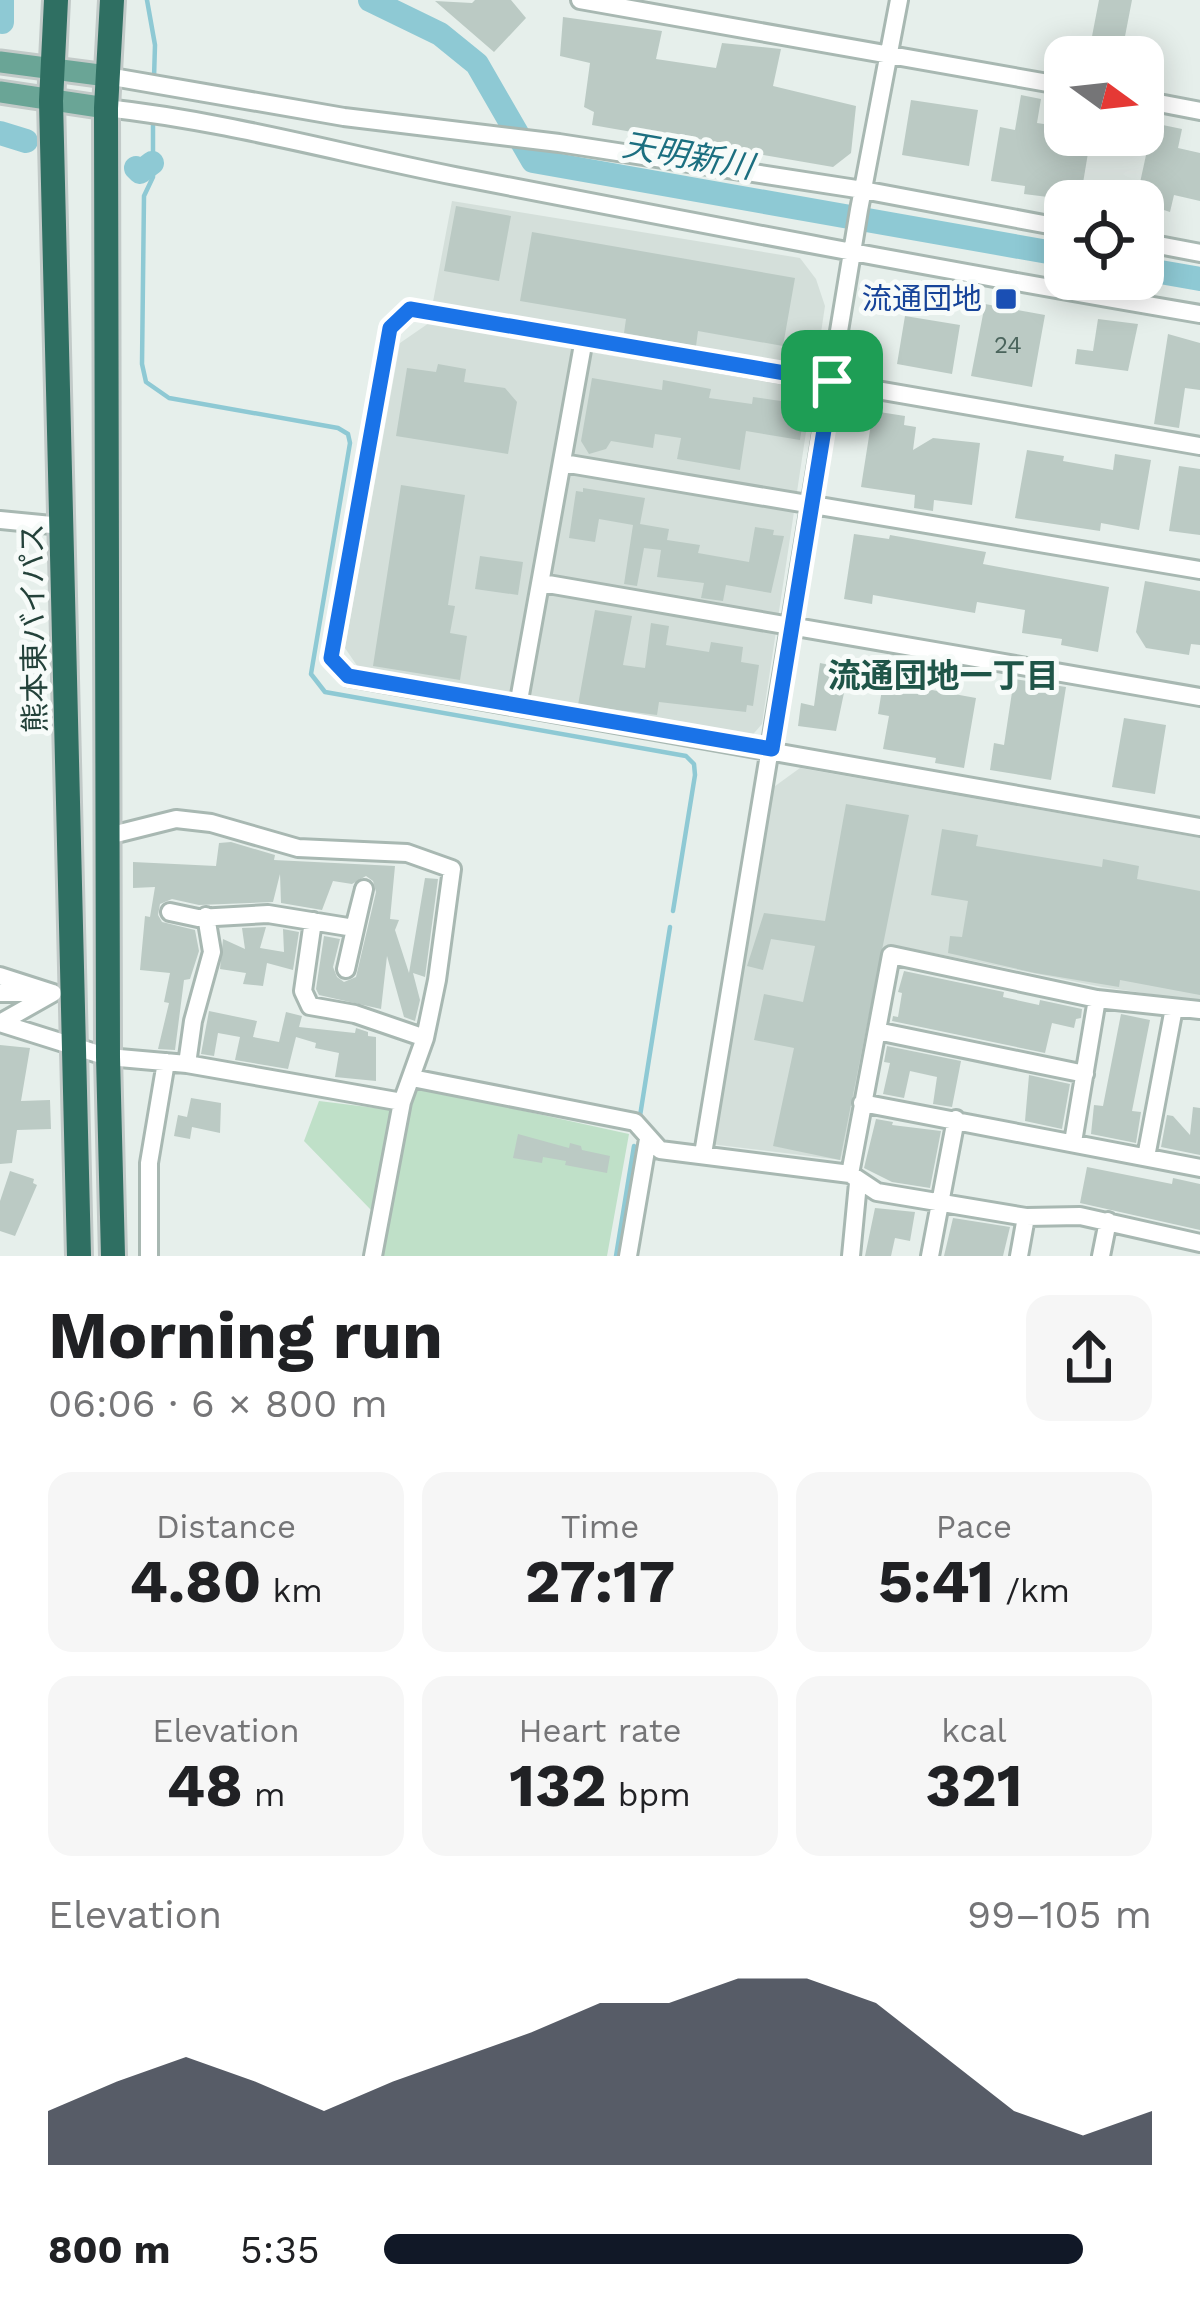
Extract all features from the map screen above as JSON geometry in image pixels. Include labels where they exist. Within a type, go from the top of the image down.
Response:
[{"type":"highway","name":"熊本東バイパス","points":[[56,0],[51,101],[79,1256]]},
{"type":"highway","points":[[112,0],[106,108],[108,1057],[113,1256]]},
{"type":"main road","points":[[0,62],[107,76]]},
{"type":"main road","points":[[0,92],[106,108]]},
{"type":"street","points":[[580,0],[1044,82]]},
{"type":"street","points":[[703,1154],[863,190],[899,0]]},
{"type":"street","points":[[107,76],[252,103],[560,143],[863,190],[1044,224]]},
{"type":"street","points":[[1164,104],[1200,111]]},
{"type":"street","points":[[106,108],[250,129],[450,175],[1200,314]]},
{"type":"street","points":[[1164,246],[1200,253]]},
{"type":"street","points":[[1200,446],[410,309],[390,328],[331,658],[348,676],[1200,827]]},
{"type":"street","points":[[518,706],[584,339]]},
{"type":"street","points":[[563,463],[1200,570]]},
{"type":"street","points":[[0,520],[62,526]]},
{"type":"street","points":[[542,584],[1200,697]]},
{"type":"street","points":[[108,836],[176,819],[212,823],[298,848],[407,854],[452,869],[437,980],[425,1038],[402,1102],[373,1256]]},
{"type":"street","points":[[170,912],[268,914],[354,928],[364,889],[346,969]]},
{"type":"street","points":[[188,1064],[193,1021],[212,952],[206,916]]},
{"type":"street","points":[[313,921],[304,991],[310,1006],[355,1014],[425,1038]]},
{"type":"street","points":[[851,1256],[862,1103],[892,955],[1097,999],[1200,1010]]},
{"type":"street","points":[[0,976],[53,994]]},
{"type":"street","points":[[0,993],[53,994]]},
{"type":"street","points":[[53,994],[0,1023],[108,1057],[188,1064],[402,1102]]},
{"type":"street","points":[[1073,1142],[1097,999]]},
{"type":"street","points":[[1146,1157],[1174,1008]]},
{"type":"street","points":[[877,1031],[1085,1073]]},
{"type":"street","points":[[149,1256],[149,1163],[166,1062]]},
{"type":"street","points":[[412,1078],[635,1122],[661,1150],[854,1179],[877,1192],[940,1204],[1026,1217],[1080,1216],[1200,1243]]},
{"type":"street","points":[[862,1103],[1200,1168]]},
{"type":"street","points":[[930,1256],[956,1119]]},
{"type":"street","points":[[628,1256],[648,1139]]},
{"type":"street","points":[[1019,1256],[1026,1217]]},
{"type":"street","points":[[1101,1256],[1108,1221]]},
{"type":"shaded area","points":[[452,201],[800,258],[816,279],[825,306],[762,724],[748,740],[360,670],[345,648],[400,343],[429,323]]},
{"type":"shaded area","points":[[800,768],[1200,838],[1200,1001],[1102,987],[898,946],[881,962],[841,1160],[710,1144],[771,789]]},
{"type":"green space","points":[[415,1087],[629,1134],[607,1256],[380,1256]]},
{"type":"green space","points":[[319,1101],[392,1110],[371,1210],[304,1141]]},
{"type":"building","points":[[511,0],[526,18],[494,52],[435,1]]},
{"type":"building","points":[[1099,0],[1132,0],[1125,36],[1092,36]]},
{"type":"building","points":[[563,17],[662,31],[656,59],[716,68],[722,43],[781,49],[773,86],[856,106],[851,153],[833,167],[592,125],[594,112],[584,107],[590,63],[560,56]]},
{"type":"building","points":[[1021,95],[1041,99],[1037,123],[1044,124],[1044,156],[1088,156],[1084,180],[1044,180],[1044,196],[1024,194],[1025,186],[991,181],[1000,127],[1015,130]]},
{"type":"building","points":[[911,100],[978,110],[969,166],[902,155]]},
{"type":"building","points":[[1164,125],[1182,129],[1178,148],[1200,153],[1200,201],[1174,195],[1170,212],[1164,210],[1164,180],[1141,180],[1146,156],[1164,156]]},
{"type":"building","points":[[456,206],[511,216],[499,281],[444,271]]},
{"type":"building","points":[[532,232],[795,278],[783,346],[698,331],[696,346],[624,333],[626,319],[520,301]]},
{"type":"building","points":[[985,304],[1045,315],[1032,387],[971,376]]},
{"type":"building","points":[[905,316],[960,325],[952,374],[897,364]]},
{"type":"building","points":[[1098,319],[1138,324],[1128,371],[1075,364],[1077,349],[1093,351]]},
{"type":"building","points":[[1168,334],[1200,343],[1200,390],[1185,388],[1179,428],[1154,424]]},
{"type":"building","points":[[438,364],[466,369],[464,382],[505,388],[517,402],[508,454],[396,436],[407,368],[436,372]]},
{"type":"building","points":[[592,378],[662,390],[663,380],[711,389],[709,398],[794,403],[792,412],[804,414],[800,440],[746,431],[740,470],[677,459],[681,438],[655,434],[653,448],[611,441],[606,449],[589,454],[581,441]]},
{"type":"building","points":[[873,411],[905,416],[904,425],[916,427],[913,450],[933,438],[980,443],[972,505],[934,500],[933,511],[914,508],[915,495],[861,487]]},
{"type":"building","points":[[1027,450],[1113,470],[1115,454],[1151,460],[1139,530],[1101,523],[1100,531],[1015,518]]},
{"type":"building","points":[[1179,466],[1200,469],[1200,535],[1169,531]]},
{"type":"building","points":[[401,485],[465,495],[448,605],[455,606],[450,633],[467,636],[460,680],[373,666]]},
{"type":"building","points":[[583,488],[645,498],[640,524],[669,529],[667,540],[700,545],[698,553],[749,562],[755,527],[774,530],[773,535],[784,536],[771,593],[726,585],[723,601],[701,598],[704,583],[657,577],[661,550],[644,548],[637,586],[624,584],[633,525],[599,519],[595,542],[569,538],[576,491],[583,492]]},
{"type":"building","points":[[854,534],[889,539],[890,535],[986,552],[983,564],[1109,587],[1098,652],[1061,645],[1062,639],[1022,633],[1025,610],[977,602],[975,613],[873,595],[872,604],[844,599]]},
{"type":"building","points":[[480,556],[523,562],[518,595],[475,589]]},
{"type":"building","points":[[1145,581],[1200,591],[1200,645],[1191,644],[1189,655],[1146,648],[1136,632]]},
{"type":"building","points":[[595,610],[632,616],[623,665],[645,668],[651,623],[669,626],[666,645],[709,652],[711,642],[743,647],[741,662],[759,665],[753,706],[747,705],[746,712],[659,702],[657,715],[578,705]]},
{"type":"building","points":[[887,659],[936,667],[932,690],[976,698],[964,768],[883,749],[889,716],[878,714]]},
{"type":"building","points":[[820,663],[849,669],[836,731],[798,726],[801,703],[814,706]]},
{"type":"building","points":[[1014,679],[1066,687],[1051,780],[990,770],[994,743],[1004,745]]},
{"type":"building","points":[[1124,718],[1166,725],[1155,794],[1112,787]]},
{"type":"building","points":[[846,804],[909,815],[840,1160],[773,1146],[794,1048],[754,1040],[764,994],[803,1002],[815,946],[771,939],[763,970],[747,966],[764,913],[825,921]]},
{"type":"building","points":[[942,829],[978,835],[976,846],[1102,867],[1103,859],[1139,866],[1137,879],[1200,891],[1200,995],[1120,980],[1119,987],[1035,973],[948,953],[950,936],[962,937],[968,901],[931,895]]},
{"type":"building","points":[[219,843],[275,855],[274,860],[395,866],[390,919],[399,920],[395,930],[409,973],[425,878],[438,879],[425,977],[413,973],[420,1000],[415,1021],[404,1017],[387,956],[381,1009],[319,995],[316,989],[324,936],[340,939],[333,967],[337,977],[344,982],[356,977],[376,892],[373,881],[366,876],[352,884],[333,881],[322,910],[281,903],[280,874],[273,902],[199,905],[172,899],[160,904],[162,922],[195,930],[199,951],[190,979],[184,980],[175,1050],[158,1049],[169,1003],[164,1002],[170,973],[140,970],[145,916],[150,917],[155,887],[133,888],[133,862],[216,866]]},
{"type":"building","points":[[266,927],[260,948],[284,952],[283,929],[299,932],[293,970],[267,963],[263,986],[243,984],[246,973],[220,969],[223,939],[245,949],[242,928]]},
{"type":"building","points":[[904,971],[1004,992],[1003,997],[1039,1005],[1040,1000],[1082,1009],[1081,1018],[1074,1028],[1052,1023],[1045,1053],[892,1021],[893,1016],[898,1017]]},
{"type":"building","points":[[209,1011],[257,1021],[253,1037],[279,1042],[286,1012],[302,1016],[299,1027],[368,1032],[376,1037],[376,1081],[335,1077],[339,1053],[315,1048],[316,1043],[296,1037],[288,1069],[235,1060],[240,1037],[218,1033],[214,1056],[201,1054]]},
{"type":"building","points":[[1121,1014],[1150,1020],[1132,1111],[1141,1112],[1136,1143],[1091,1134],[1094,1105],[1103,1106]]},
{"type":"building","points":[[0,1045],[30,1048],[21,1101],[50,1100],[51,1129],[17,1130],[12,1163],[0,1164]]},
{"type":"building","points":[[887,1046],[961,1061],[952,1107],[933,1104],[937,1077],[910,1071],[904,1098],[883,1094],[890,1063],[884,1062]]},
{"type":"building","points":[[1029,1075],[1070,1084],[1062,1129],[1025,1121]]},
{"type":"building","points":[[191,1098],[221,1103],[220,1133],[192,1127],[190,1139],[174,1136],[178,1115],[187,1117]]},
{"type":"building","points":[[1193,1107],[1200,1108],[1200,1155],[1161,1147],[1167,1115],[1190,1135]]},
{"type":"building","points":[[876,1119],[941,1131],[930,1188],[892,1182],[864,1168]]},
{"type":"building","points":[[518,1134],[610,1156],[607,1173],[543,1157],[542,1163],[513,1158]]},
{"type":"building","points":[[1087,1167],[1172,1184],[1173,1178],[1200,1184],[1200,1230],[1080,1203]]},
{"type":"building","points":[[10,1171],[34,1179],[37,1185],[15,1236],[0,1231],[0,1201]]},
{"type":"building","points":[[875,1208],[915,1212],[910,1241],[895,1238],[891,1256],[865,1256]]},
{"type":"building","points":[[953,1218],[1010,1227],[1003,1256],[944,1256]]},
{"type":"waterway","points":[[2,0],[2,22]]},
{"type":"waterway","points":[[147,0],[155,45],[154,78]]},
{"type":"waterway","name":"天明新川","points":[[370,0],[440,34],[477,64],[533,161],[1044,251]]},
{"type":"waterway","points":[[153,119],[153,177],[144,196],[142,364],[146,382],[169,398],[338,428],[348,434],[311,674],[325,692],[686,756],[694,764],[695,775],[673,911]]},
{"type":"waterway","points":[[0,133],[26,141]]},
{"type":"waterway","points":[[136,168],[140,172],[152,163]]},
{"type":"waterway","name":"天明新川","points":[[1164,273],[1200,279]]},
{"type":"waterway","points":[[640,1116],[670,927]]},
{"type":"waterway","points":[[616,1256],[634,1146]]},
{"type":"place","name":"流通団地","points":[[1006,299]]},
{"type":"district","name":"流通団地一丁目","points":[[943,675]]},
{"type":"route","points":[[410,309],[832,381],[772,749],[348,676],[331,658],[390,328],[410,309]]}]
